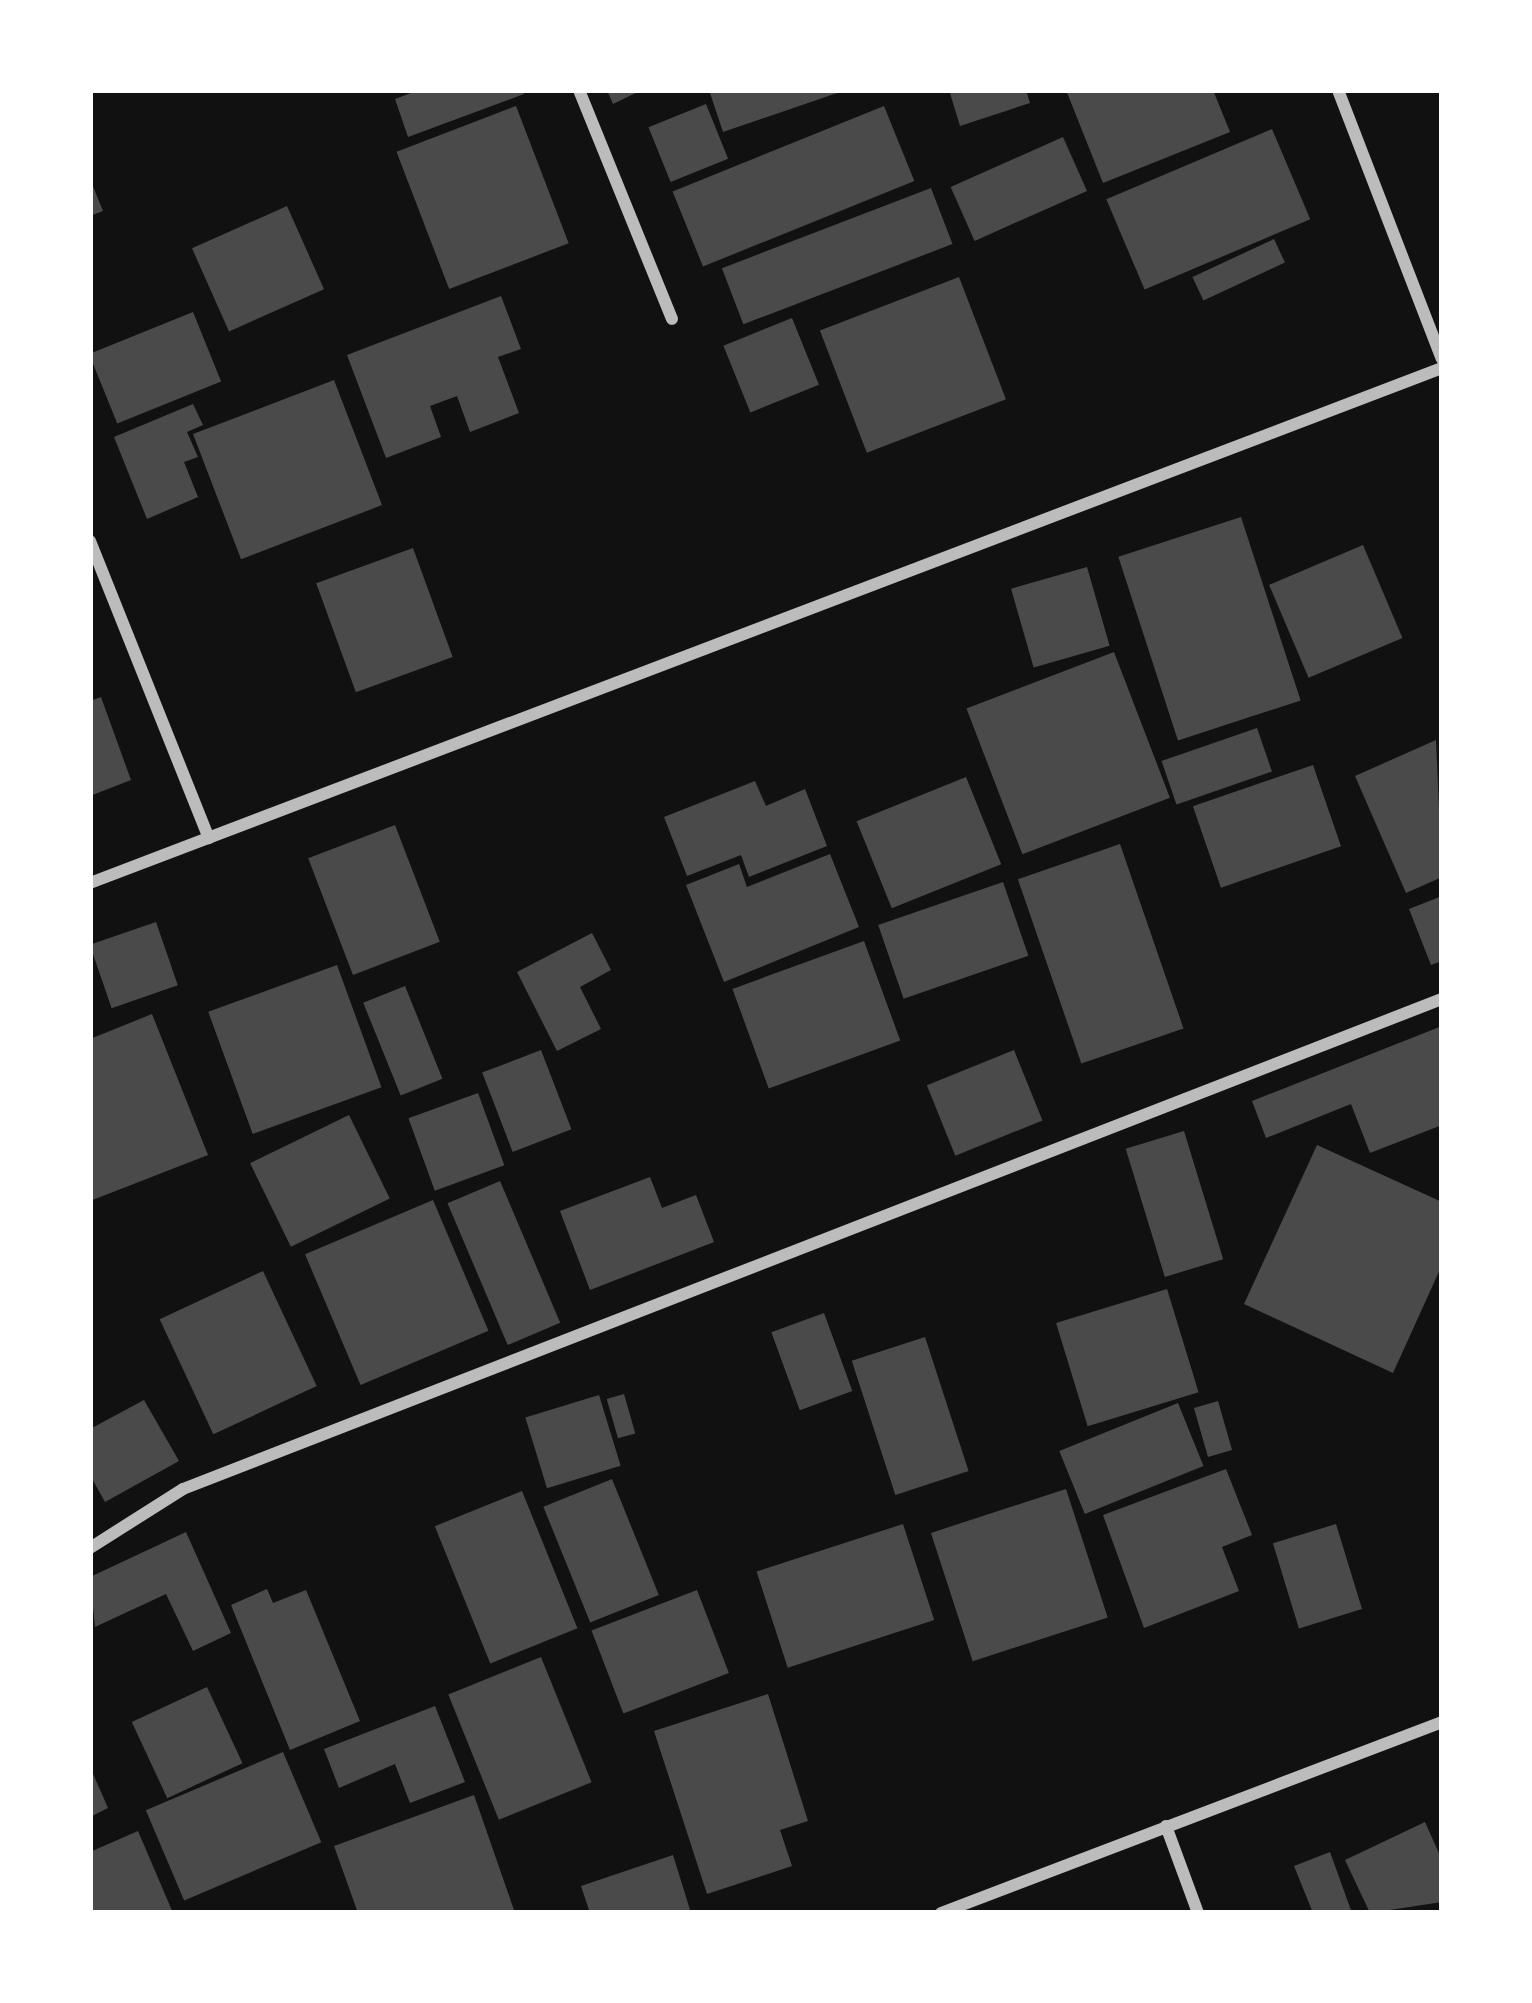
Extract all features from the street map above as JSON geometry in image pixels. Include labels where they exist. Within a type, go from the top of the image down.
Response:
[{"type":"street","points":[[579,90],[672,319]]},
{"type":"street","points":[[90,883],[1442,363],[1338,90]]},
{"type":"street","points":[[90,541],[209,838]]},
{"type":"street","points":[[90,1548],[183,1489],[1442,999]]},
{"type":"street","points":[[941,1913],[1442,1722]]},
{"type":"street","points":[[1166,1826],[1198,1913]]},
{"type":"building","points":[[419,90],[522,90],[524,94],[408,137],[395,99]]},
{"type":"building","points":[[607,90],[642,90],[613,104]]},
{"type":"building","points":[[709,90],[843,90],[843,91],[723,132]]},
{"type":"building","points":[[949,90],[1026,90],[1030,103],[960,126]]},
{"type":"building","points":[[1066,90],[1213,90],[1230,132],[1103,183]]},
{"type":"building","points":[[706,104],[728,159],[671,182],[649,127]]},
{"type":"building","points":[[516,106],[569,243],[449,289],[397,152]]},
{"type":"building","points":[[884,106],[914,181],[703,267],[673,191]]},
{"type":"building","points":[[1272,129],[1310,219],[1145,290],[1106,199]]},
{"type":"building","points":[[1063,137],[1087,191],[975,241],[951,187]]},
{"type":"building","points":[[90,179],[103,211],[90,216]]},
{"type":"building","points":[[931,188],[953,244],[743,324],[722,268]]},
{"type":"building","points":[[287,206],[324,289],[229,331],[192,248]]},
{"type":"building","points":[[1274,239],[1285,263],[1203,301],[1192,277]]},
{"type":"building","points":[[959,277],[1006,399],[867,453],[820,330]]},
{"type":"building","points":[[501,296],[521,349],[498,357],[519,413],[470,432],[457,396],[430,406],[441,437],[386,458],[347,355]]},
{"type":"building","points":[[193,312],[221,382],[117,423],[90,354]]},
{"type":"building","points":[[792,318],[819,385],[750,412],[723,346]]},
{"type":"building","points":[[334,380],[382,505],[241,559],[193,434]]},
{"type":"building","points":[[193,404],[203,425],[187,432],[198,457],[184,462],[198,497],[147,519],[114,437]]},
{"type":"building","points":[[1241,517],[1301,701],[1178,740],[1118,557]]},
{"type":"building","points":[[1363,545],[1402,638],[1309,678],[1269,585]]},
{"type":"building","points":[[413,548],[453,657],[356,692],[316,583]]},
{"type":"building","points":[[1087,567],[1110,646],[1034,668],[1011,589]]},
{"type":"building","points":[[1114,652],[1170,798],[1022,854],[966,709]]},
{"type":"building","points":[[101,697],[131,780],[90,796],[90,701]]},
{"type":"building","points":[[1257,728],[1272,771],[1176,804],[1162,761]]},
{"type":"building","points":[[1436,740],[1442,877],[1406,893],[1355,776]]},
{"type":"building","points":[[1313,765],[1341,846],[1221,888],[1193,806]]},
{"type":"building","points":[[966,777],[1001,864],[892,908],[857,821]]},
{"type":"building","points":[[755,781],[766,806],[805,789],[827,846],[749,877],[741,855],[687,876],[664,817]]},
{"type":"building","points":[[395,825],[440,942],[353,975],[308,858]]},
{"type":"building","points":[[1120,844],[1183,1028],[1081,1064],[1018,879]]},
{"type":"building","points":[[830,854],[859,927],[724,982],[686,885],[739,864],[747,887]]},
{"type":"building","points":[[1003,882],[1028,956],[904,999],[878,925]]},
{"type":"building","points":[[1442,896],[1442,961],[1431,965],[1409,909]]},
{"type":"building","points":[[156,922],[178,985],[112,1008],[90,945]]},
{"type":"building","points":[[592,933],[611,970],[580,987],[601,1029],[557,1051],[517,972]]},
{"type":"building","points":[[864,941],[900,1041],[769,1088],[732,989]]},
{"type":"building","points":[[337,965],[381,1087],[253,1134],[208,1012]]},
{"type":"building","points":[[405,986],[442,1079],[401,1096],[363,1003]]},
{"type":"building","points":[[152,1014],[208,1155],[90,1201],[90,1039]]},
{"type":"building","points":[[1442,1026],[1442,1125],[1370,1153],[1351,1104],[1266,1138],[1252,1101]]},
{"type":"building","points":[[541,1050],[571,1129],[513,1152],[482,1073]]},
{"type":"building","points":[[1014,1050],[1042,1120],[955,1156],[927,1085]]},
{"type":"building","points":[[478,1093],[504,1165],[435,1191],[408,1118]]},
{"type":"building","points":[[349,1115],[390,1199],[291,1247],[250,1163]]},
{"type":"building","points":[[1184,1131],[1223,1259],[1165,1277],[1126,1149]]},
{"type":"building","points":[[1317,1145],[1442,1202],[1442,1265],[1393,1373],[1244,1304]]},
{"type":"building","points":[[650,1177],[662,1208],[696,1195],[714,1242],[590,1290],[560,1211]]},
{"type":"building","points":[[500,1181],[560,1323],[508,1345],[448,1203]]},
{"type":"building","points":[[433,1200],[488,1331],[361,1385],[305,1254]]},
{"type":"building","points":[[263,1271],[317,1386],[213,1434],[160,1319]]},
{"type":"building","points":[[1167,1289],[1199,1392],[1088,1426],[1056,1323]]},
{"type":"building","points":[[824,1313],[852,1391],[800,1410],[771,1332]]},
{"type":"building","points":[[925,1337],[969,1471],[895,1495],[852,1361]]},
{"type":"building","points":[[624,1394],[635,1433],[618,1438],[607,1399]]},
{"type":"building","points":[[599,1395],[621,1466],[547,1488],[525,1418]]},
{"type":"building","points":[[144,1400],[179,1461],[105,1502],[90,1475],[90,1429]]},
{"type":"building","points":[[1218,1401],[1232,1450],[1208,1457],[1194,1408]]},
{"type":"building","points":[[1178,1403],[1203,1466],[1085,1514],[1059,1451]]},
{"type":"building","points":[[1226,1469],[1252,1535],[1222,1547],[1239,1591],[1144,1628],[1103,1515]]},
{"type":"building","points":[[612,1479],[659,1595],[590,1623],[543,1507]]},
{"type":"building","points":[[1066,1489],[1108,1617],[973,1661],[931,1533]]},
{"type":"building","points":[[522,1491],[577,1628],[490,1663],[435,1526]]},
{"type":"building","points":[[903,1524],[934,1620],[788,1668],[757,1572]]},
{"type":"building","points":[[1336,1524],[1362,1609],[1299,1628],[1273,1543]]},
{"type":"building","points":[[186,1532],[231,1633],[193,1651],[166,1594],[95,1627],[90,1577]]},
{"type":"building","points":[[267,1589],[273,1603],[306,1590],[360,1721],[290,1750],[231,1605]]},
{"type":"building","points":[[697,1590],[729,1673],[623,1714],[592,1630]]},
{"type":"building","points":[[541,1657],[592,1782],[499,1820],[448,1694]]},
{"type":"building","points":[[207,1687],[242,1763],[167,1798],[132,1722]]},
{"type":"building","points":[[768,1694],[808,1821],[780,1830],[792,1866],[707,1894],[654,1731]]},
{"type":"building","points":[[435,1706],[465,1782],[410,1803],[395,1764],[339,1788],[324,1749]]},
{"type":"building","points":[[283,1752],[321,1842],[184,1900],[146,1810]]},
{"type":"building","points":[[90,1767],[108,1808],[90,1817]]},
{"type":"building","points":[[474,1795],[515,1913],[358,1913],[334,1846]]},
{"type":"building","points":[[1425,1822],[1442,1860],[1442,1902],[1370,1913],[1345,1860]]},
{"type":"building","points":[[138,1831],[173,1913],[90,1913],[90,1852]]},
{"type":"building","points":[[1330,1852],[1352,1913],[1313,1913],[1294,1866]]},
{"type":"building","points":[[673,1855],[691,1913],[590,1913],[581,1886]]}]
